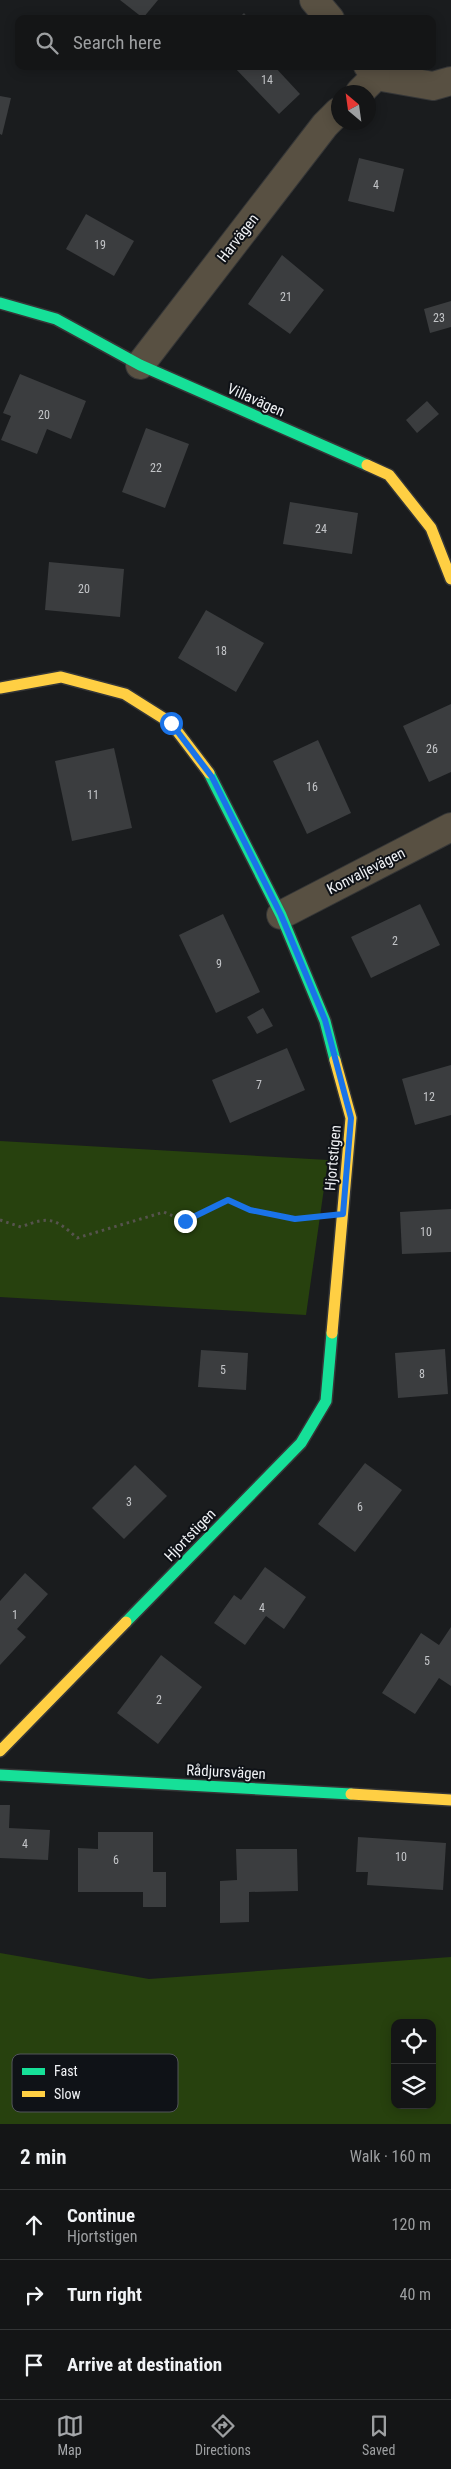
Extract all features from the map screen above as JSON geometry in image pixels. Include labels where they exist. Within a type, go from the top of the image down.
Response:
[{"type":"street","points":[[314,0],[327,15]]},
{"type":"street","points":[[368,78],[433,86],[451,82]]},
{"type":"street","name":"Harvägen","points":[[140,365],[331,119]]},
{"type":"street","name":"Villavägen","points":[[0,303],[56,319],[140,365],[389,475],[431,528],[451,579]]},
{"type":"street","name":"Hjortstigen","points":[[0,688],[61,677],[125,694],[171,723],[212,777],[281,915],[325,1020],[351,1118],[326,1400],[301,1443],[0,1751]]},
{"type":"street","name":"Konvaljevägen","points":[[281,915],[451,827]]},
{"type":"street","name":"Rådjursvägen","points":[[0,1775],[451,1800]]},
{"type":"path","points":[[0,1220],[21,1227],[42,1219],[60,1222],[77,1238],[164,1212],[185,1221],[228,1200],[250,1210],[295,1219],[343,1214]]},
{"type":"green space","points":[[0,1141],[328,1160],[306,1315],[0,1297]]},
{"type":"green space","points":[[0,1953],[149,1979],[451,1957],[451,2124],[0,2124]]},
{"type":"building","points":[[120,0],[158,0],[146,15],[139,15]]},
{"type":"building","points":[[237,70],[278,70],[300,94],[279,114]]},
{"type":"building","points":[[0,96],[11,98],[2,135],[0,134]]},
{"type":"building","points":[[359,158],[404,169],[394,212],[348,201]]},
{"type":"building","points":[[86,214],[134,241],[114,276],[66,249]]},
{"type":"building","points":[[282,255],[324,290],[290,334],[248,304]]},
{"type":"building","points":[[451,301],[451,327],[430,333],[424,309]]},
{"type":"building","points":[[20,374],[86,401],[71,439],[47,429],[37,454],[1,440],[11,416],[3,413]]},
{"type":"building","points":[[427,401],[439,414],[417,433],[406,420]]},
{"type":"building","points":[[146,428],[189,444],[165,508],[122,492]]},
{"type":"building","points":[[290,502],[358,513],[352,554],[283,544]]},
{"type":"building","points":[[49,562],[124,569],[120,617],[45,610]]},
{"type":"building","points":[[206,610],[264,643],[236,692],[178,658]]},
{"type":"building","points":[[451,704],[451,772],[429,782],[403,726]]},
{"type":"building","points":[[318,740],[351,813],[307,834],[273,761]]},
{"type":"building","points":[[114,748],[132,828],[72,841],[55,761]]},
{"type":"building","points":[[420,904],[440,945],[371,978],[351,937]]},
{"type":"building","points":[[223,914],[260,992],[216,1013],[179,935]]},
{"type":"building","points":[[263,1008],[273,1026],[257,1034],[247,1017]]},
{"type":"building","points":[[287,1048],[305,1090],[230,1123],[212,1080]]},
{"type":"building","points":[[451,1065],[451,1115],[415,1125],[402,1079]]},
{"type":"building","points":[[451,1209],[451,1252],[402,1254],[400,1212]]},
{"type":"building","points":[[445,1349],[448,1394],[398,1398],[395,1353]]},
{"type":"building","points":[[201,1350],[248,1353],[246,1390],[198,1387]]},
{"type":"building","points":[[365,1463],[402,1490],[355,1552],[318,1524]]},
{"type":"building","points":[[135,1465],[167,1496],[124,1539],[92,1508]]},
{"type":"building","points":[[265,1567],[306,1597],[284,1629],[266,1616],[245,1645],[214,1623],[234,1595],[241,1600]]},
{"type":"building","points":[[25,1573],[48,1594],[17,1629],[26,1637],[0,1665],[0,1601]]},
{"type":"building","points":[[451,1627],[451,1686],[439,1678],[415,1714],[382,1693],[421,1633],[439,1645]]},
{"type":"building","points":[[161,1655],[202,1687],[158,1744],[117,1713]]},
{"type":"building","points":[[0,1805],[10,1805],[9,1828],[50,1830],[48,1860],[0,1858]]},
{"type":"building","points":[[98,1832],[153,1832],[153,1872],[166,1872],[166,1907],[143,1907],[143,1892],[78,1892],[78,1848],[98,1849]]},
{"type":"building","points":[[358,1837],[446,1843],[443,1890],[367,1885],[368,1872],[356,1872]]},
{"type":"building","points":[[236,1849],[297,1849],[298,1891],[249,1892],[249,1922],[220,1923],[220,1881],[237,1880]]},
{"type":"traffic: fast","points":[[0,303],[56,319],[140,365],[367,465]]},
{"type":"traffic: fast","points":[[209,773],[281,915],[325,1021],[335,1060]]},
{"type":"traffic: fast","points":[[126,1622],[301,1443],[326,1401],[332,1333]]},
{"type":"traffic: fast","points":[[0,1775],[351,1794]]},
{"type":"traffic: slow","points":[[367,465],[389,475],[431,528],[451,579]]},
{"type":"traffic: slow","points":[[0,688],[61,677],[125,694],[171,723],[209,773]]},
{"type":"traffic: slow","points":[[332,1333],[351,1118],[335,1060]]},
{"type":"traffic: slow","points":[[0,1751],[126,1622]]},
{"type":"traffic: slow","points":[[351,1794],[451,1800]]},
{"type":"route","points":[[171,723],[212,777],[281,915],[325,1020],[351,1118],[343,1214],[295,1219],[250,1210],[228,1200],[185,1221]]}]
